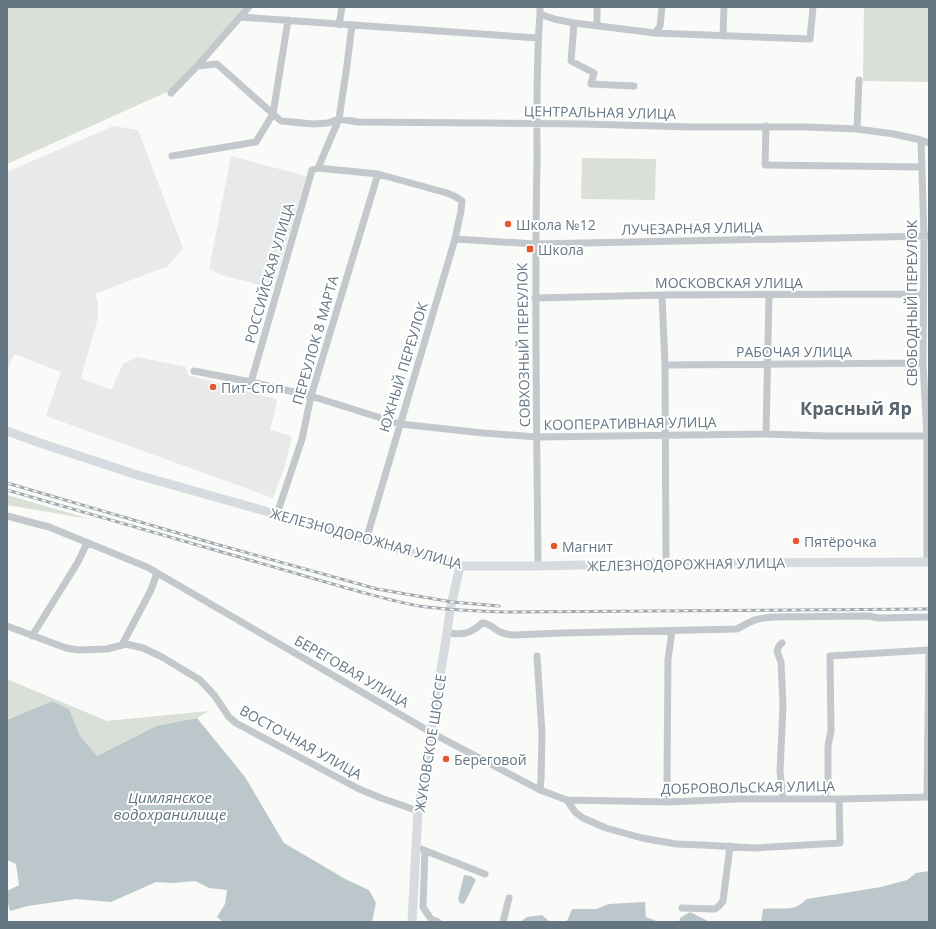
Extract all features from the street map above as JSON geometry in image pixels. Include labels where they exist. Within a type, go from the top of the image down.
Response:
[{"type":"main road","name":"ЖЕЛЕЗНОДОРОЖНАЯ УЛИЦА","points":[[7,431],[134,474],[460,566],[666,563],[928,562]]},
{"type":"main road","name":"ЖУКОВСКОЕ ШОССЕ","points":[[412,922],[421,849],[418,811],[448,633],[450,610],[460,566]]},
{"type":"street","points":[[171,93],[249,7]]},
{"type":"street","points":[[339,25],[342,7]]},
{"type":"street","points":[[597,7],[597,26]]},
{"type":"street","points":[[655,33],[660,26],[662,7]]},
{"type":"street","points":[[723,36],[724,7]]},
{"type":"street","points":[[540,11],[554,19],[574,23],[655,33],[810,39],[813,7]]},
{"type":"street","name":"СОВХОЗНЫЙ ПЕРЕУЛОК","points":[[538,566],[535,244],[537,74],[540,11]]},
{"type":"street","points":[[240,17],[538,38]]},
{"type":"street","points":[[172,156],[256,142],[273,114],[288,20]]},
{"type":"street","points":[[574,23],[570,61],[594,73],[591,84],[634,86]]},
{"type":"street","name":"РОССИЙСКАЯ УЛИЦА","points":[[251,382],[315,169],[339,119],[352,25]]},
{"type":"street","name":"ЦЕНТРАЛЬНАЯ УЛИЦА","points":[[197,66],[217,64],[281,121],[312,124],[328,123],[339,119],[358,122],[722,127],[766,126],[857,129],[894,134],[929,143]]},
{"type":"street","points":[[857,129],[859,80]]},
{"type":"street","points":[[766,126],[765,166],[922,167]]},
{"type":"street","name":"СВОБОДНЫЙ ПЕРЕУЛОК","points":[[921,140],[927,236],[923,294],[923,363],[928,436],[928,562]]},
{"type":"street","points":[[315,169],[378,174]]},
{"type":"street","name":"ЮЖНЫЙ ПЕРЕУЛОК","points":[[366,540],[455,238],[462,201],[446,193],[378,174]]},
{"type":"street","name":"ПЕРЕУЛОК 8 МАРТА","points":[[277,514],[302,439],[311,396],[378,174]]},
{"type":"street","name":"ЛУЧЕЗАРНАЯ УЛИЦА","points":[[455,238],[535,244],[927,236]]},
{"type":"street","name":"МОСКОВСКАЯ УЛИЦА","points":[[535,298],[662,295],[923,294]]},
{"type":"street","points":[[662,295],[665,365],[664,435],[666,563]]},
{"type":"street","points":[[766,434],[769,295]]},
{"type":"street","name":"РАБОЧАЯ УЛИЦА","points":[[665,365],[923,363]]},
{"type":"street","name":"КООПЕРАТИВНАЯ УЛИЦА","points":[[194,371],[311,396],[400,424],[483,433],[537,437],[766,434],[827,436],[928,436]]},
{"type":"street","name":"БЕРЕГОВАЯ УЛИЦА","points":[[7,516],[49,527],[147,567],[432,733],[540,790],[567,800]]},
{"type":"street","points":[[32,636],[78,562],[87,543]]},
{"type":"street","points":[[122,645],[151,590],[157,573]]},
{"type":"street","points":[[448,633],[461,634],[469,632],[482,623],[487,623],[499,632],[514,635],[737,629],[753,620],[774,617],[929,617]]},
{"type":"street","name":"ВОСТОЧНАЯ УЛИЦА","points":[[7,626],[66,648],[78,650],[107,649],[126,644],[143,648],[169,661],[200,680],[214,695],[228,717],[236,723],[359,789],[418,811]]},
{"type":"street","points":[[669,802],[667,780],[668,659],[672,631]]},
{"type":"street","points":[[782,643],[777,651],[780,662],[783,706],[780,771],[783,800]]},
{"type":"street","points":[[825,799],[828,781],[828,746],[831,731],[830,656],[929,650],[928,797]]},
{"type":"street","points":[[537,656],[542,734],[542,779],[540,790]]},
{"type":"street","name":"ДОБРОВОЛЬСКАЯ УЛИЦА","points":[[567,800],[669,802],[737,799],[783,800],[928,797]]},
{"type":"street","points":[[567,800],[575,812],[583,818],[606,828],[642,838],[676,844],[755,848],[840,843],[838,799]]},
{"type":"street","points":[[682,908],[715,909],[723,902],[730,846]]},
{"type":"street","points":[[438,922],[431,919],[423,907],[421,849],[485,874]]},
{"type":"street","points":[[503,922],[509,898]]},
{"type":"shaded area","points":[[7,7],[246,7],[169,91],[7,164]]},
{"type":"shaded area","points":[[864,7],[929,7],[929,82],[863,81]]},
{"type":"shaded area","points":[[113,126],[138,130],[183,248],[168,266],[95,294],[98,303],[98,317],[81,378],[111,390],[123,364],[137,357],[186,367],[188,375],[276,399],[277,402],[270,430],[292,436],[285,466],[273,498],[46,416],[61,372],[14,354],[7,371],[7,172]]},
{"type":"shaded area","points":[[231,156],[306,176],[273,288],[224,276],[209,269]]},
{"type":"shaded area","points":[[582,158],[656,159],[655,200],[581,199]]},
{"type":"shaded area","points":[[7,495],[90,519],[7,505]]},
{"type":"shaded area","points":[[7,679],[107,721],[209,711],[197,718],[156,726],[97,756],[80,736],[69,709],[52,701],[7,720]]},
{"type":"water","name":"Цимлянское водохранилище","points":[[52,701],[69,709],[80,736],[97,756],[156,726],[197,718],[245,777],[284,843],[347,880],[369,890],[376,903],[372,922],[223,922],[217,917],[225,904],[227,890],[209,888],[195,881],[174,883],[156,882],[111,902],[76,899],[28,906],[10,911],[7,900],[7,891],[19,885],[16,864],[7,860],[7,720]]},
{"type":"water","points":[[929,871],[929,922],[760,922],[763,909],[796,907],[807,899],[881,887],[907,880],[916,873]]},
{"type":"water","points":[[464,875],[471,876],[476,880],[463,904],[460,903],[458,899]]},
{"type":"water","points":[[645,902],[646,917],[659,922],[565,922],[568,919],[572,909],[596,909],[609,904]]},
{"type":"water","points":[[690,912],[710,922],[679,922],[680,918]]},
{"type":"water","points":[[542,915],[550,922],[520,922],[527,917]]},
{"type":"railway","points":[[7,483],[212,543],[377,589],[452,602],[499,606]]},
{"type":"railway","points":[[7,490],[350,589],[419,606],[504,612],[929,609]]},
{"type":"place","name":"Школа №12","points":[[508,224]]},
{"type":"place","name":"Школа","points":[[530,249]]},
{"type":"place","name":"Пит-Стоп","points":[[213,387]]},
{"type":"place","name":"Пятёрочка","points":[[796,541]]},
{"type":"place","name":"Магнит","points":[[554,546]]},
{"type":"place","name":"Береговой","points":[[446,759]]},
{"type":"district","name":"Красный Яр","points":[[856,408]]}]
